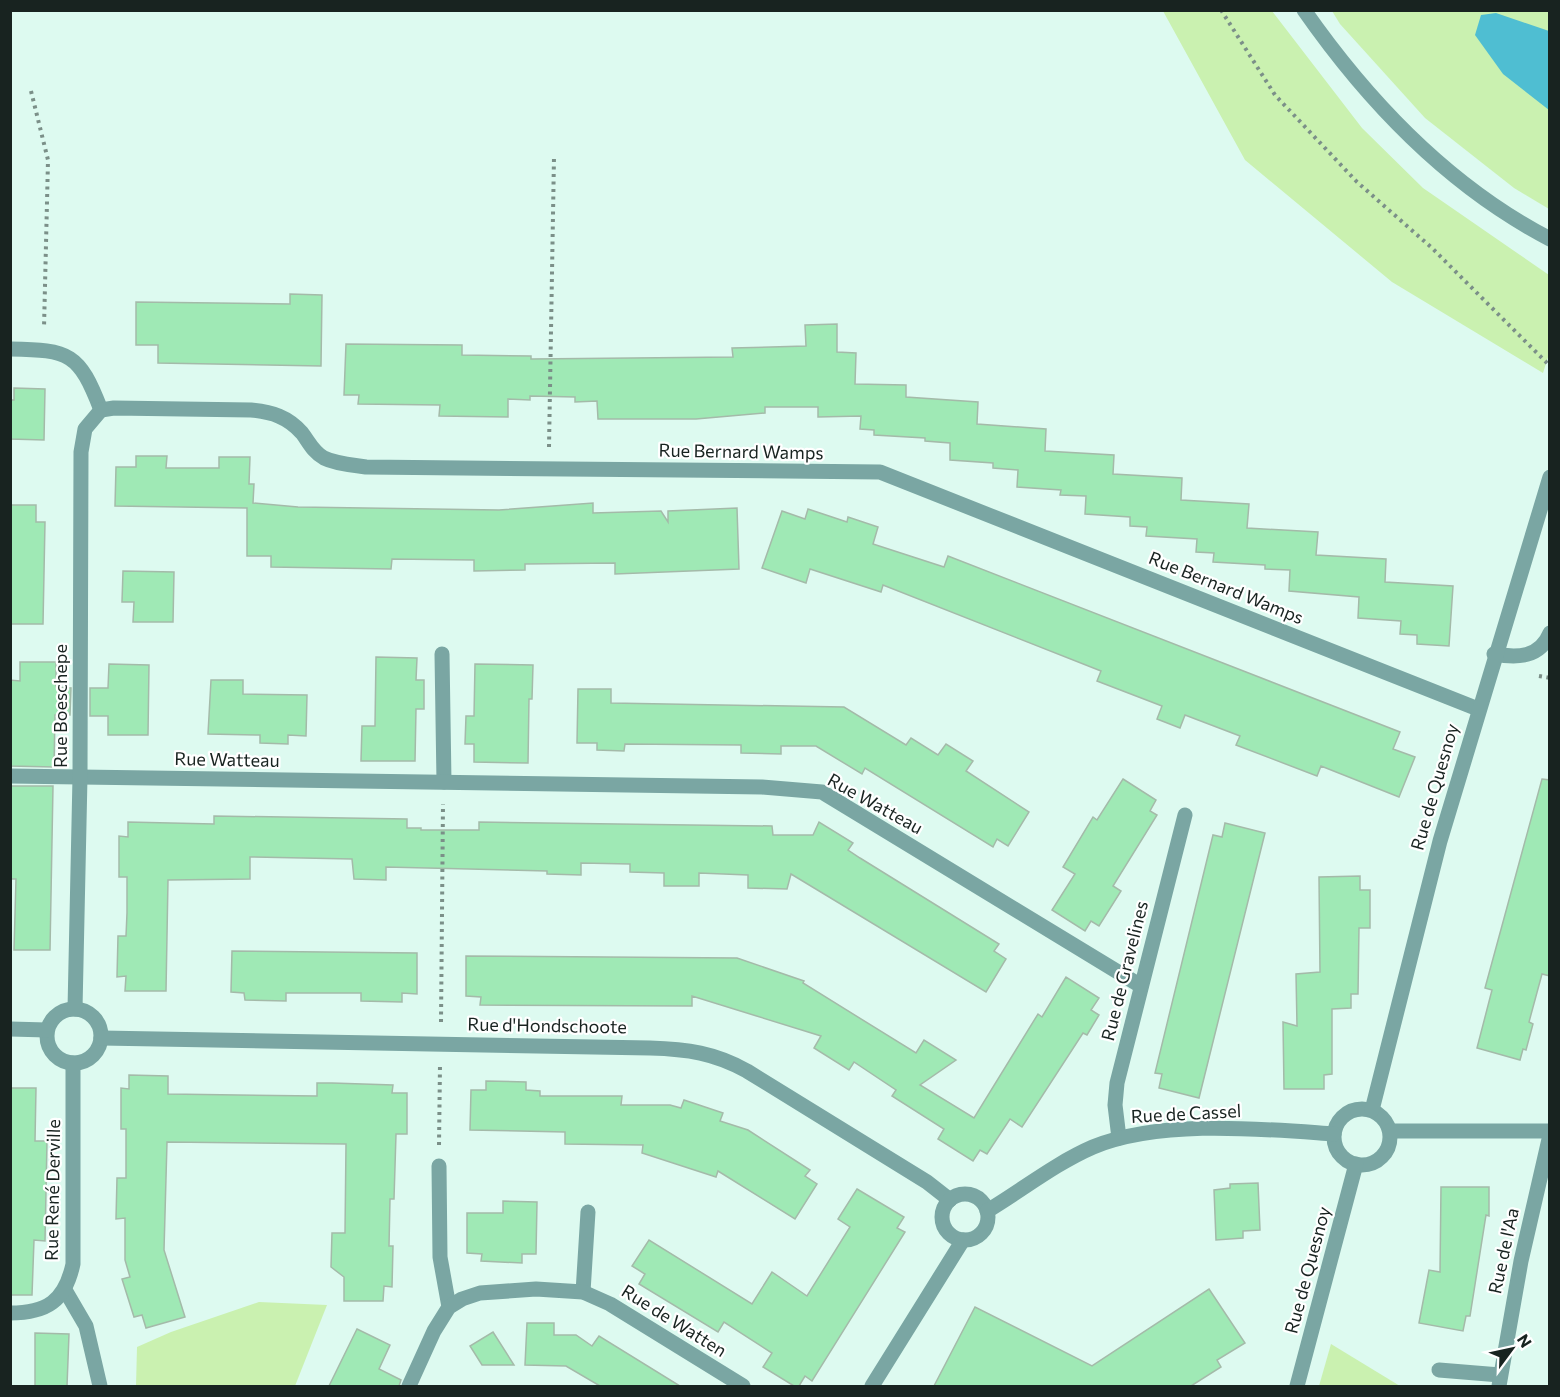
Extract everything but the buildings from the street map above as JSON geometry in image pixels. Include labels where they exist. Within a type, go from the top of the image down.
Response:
[{"type":"street","points":[[1304,10],[1359,83],[1424,150],[1486,199],[1550,239]]},
{"type":"street","points":[[10,349],[43,350],[69,357],[80,368],[91,385],[100,410]]},
{"type":"street","name":"Rue Bernard Wamps","points":[[100,410],[114,408],[272,412],[286,418],[302,433],[312,448],[325,458],[355,466],[880,472],[1478,709]]},
{"type":"street","name":"Rue Boeschepe","points":[[75,1009],[80,777],[81,452],[85,429],[100,410]]},
{"type":"street","name":"Rue de Quesnoy","points":[[1372,1110],[1440,841],[1494,654],[1550,477]]},
{"type":"street","points":[[1494,654],[1521,657],[1533,653],[1542,646],[1550,633]]},
{"type":"street","points":[[442,654],[444,782]]},
{"type":"street","name":"Rue Watteau","points":[[10,776],[762,787],[822,792],[1141,986]]},
{"type":"street","name":"Rue de Gravelines","points":[[1119,1138],[1116,1092],[1185,814]]},
{"type":"street","points":[[75,1009],[82,1010],[93,1017],[99,1024],[101,1038],[99,1047],[91,1058],[74,1063],[54,1055],[47,1043],[47,1030],[56,1015],[75,1009]]},
{"type":"street","points":[[10,1029],[47,1030]]},
{"type":"street","name":"Rue d'Hondschoote","points":[[101,1038],[440,1043],[650,1048],[704,1052],[723,1058],[747,1071],[927,1182],[950,1200]]},
{"type":"street","name":"Rue René Derville","points":[[65,1290],[73,1264],[74,1063]]},
{"type":"street","points":[[1355,1110],[1372,1110],[1380,1115],[1390,1131],[1388,1149],[1382,1157],[1366,1165],[1356,1164],[1342,1156],[1334,1142],[1336,1126],[1347,1113],[1355,1110]]},
{"type":"street","name":"Rue de Cassel","points":[[987,1210],[1067,1161],[1119,1138],[1184,1130],[1334,1134]]},
{"type":"street","points":[[1390,1131],[1550,1133]]},
{"type":"street","name":"Rue de l'Aa","points":[[1439,1370],[1499,1381],[1521,1261],[1550,1133]]},
{"type":"street","name":"Rue de Quesnoy","points":[[1297,1386],[1356,1164]]},
{"type":"street","points":[[409,1386],[434,1331],[449,1307],[440,1257],[439,1166]]},
{"type":"street","points":[[972,1195],[984,1204],[987,1210],[988,1218],[983,1232],[971,1240],[963,1240],[950,1234],[945,1228],[943,1213],[950,1200],[957,1196],[972,1195]]},
{"type":"street","points":[[583,1292],[588,1212]]},
{"type":"street","points":[[872,1386],[963,1240]]},
{"type":"street","name":"Rue de Watten","points":[[449,1307],[462,1299],[503,1290],[536,1288],[583,1292],[610,1304],[743,1386]]},
{"type":"street","points":[[10,1313],[35,1312],[57,1299],[65,1290],[86,1326],[100,1386]]},
{"type":"path","points":[[1221,10],[1275,95],[1357,182],[1432,248],[1550,366]]},
{"type":"path","points":[[31,91],[48,160],[43,350]]},
{"type":"path","points":[[549,470],[554,157]]},
{"type":"path","points":[[439,1166],[444,782]]},
{"type":"green space","points":[[1163,11],[1272,11],[1362,128],[1423,188],[1549,275],[1549,354],[1543,373],[1392,282],[1245,160]]},
{"type":"green space","points":[[1332,11],[1549,11],[1549,209],[1514,188],[1425,118],[1340,24]]},
{"type":"green space","points":[[259,1302],[327,1305],[295,1386],[136,1386],[137,1347],[171,1332]]},
{"type":"green space","points":[[1331,1344],[1400,1386],[1319,1386]]},
{"type":"water","points":[[1496,13],[1549,31],[1549,110],[1503,74],[1475,35],[1481,15]]}]
